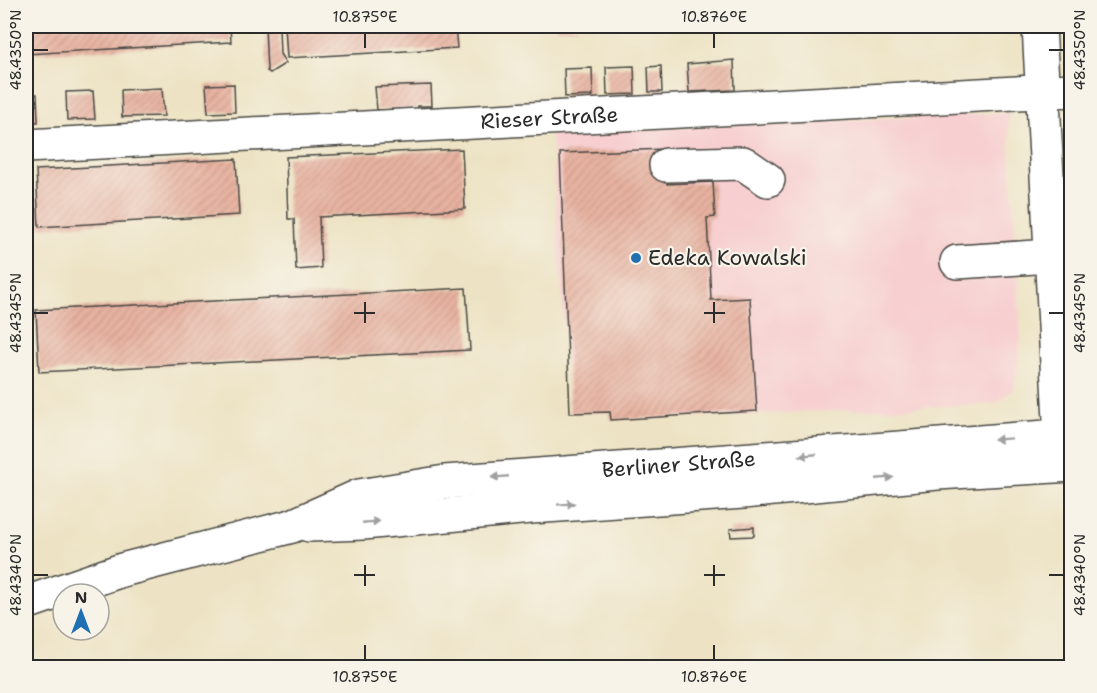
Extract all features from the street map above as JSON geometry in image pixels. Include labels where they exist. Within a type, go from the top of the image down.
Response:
[{"type":"street","points":[[1039,26],[1057,90],[1050,256],[1067,450]]},
{"type":"street","name":"Rieser Straße","points":[[26,146],[1057,90]]},
{"type":"street","points":[[666,165],[743,163],[768,180]]},
{"type":"street","points":[[957,262],[1050,256]]},
{"type":"street","name":"Berliner Straße","points":[[26,603],[122,570],[292,526],[363,523],[531,507],[743,492],[937,473],[1067,450]]},
{"type":"shaded area","points":[[1008,113],[1021,340],[1014,389],[995,404],[611,420],[610,412],[570,413],[551,133]]},
{"type":"building","points":[[26,26],[230,26],[231,42],[26,54]]},
{"type":"building","points":[[265,26],[279,26],[280,54],[286,63],[270,73],[267,71]]},
{"type":"building","points":[[285,26],[455,26],[457,48],[287,58]]},
{"type":"building","points":[[557,26],[578,26],[578,27],[557,28]]},
{"type":"building","points":[[734,60],[735,90],[689,92],[687,64]]},
{"type":"building","points":[[634,66],[635,94],[607,95],[606,67]]},
{"type":"building","points":[[661,66],[662,92],[649,92],[648,67]]},
{"type":"building","points":[[592,68],[593,96],[565,97],[564,69]]},
{"type":"building","points":[[234,84],[235,112],[208,113],[206,85]]},
{"type":"building","points":[[431,85],[432,106],[418,106],[418,109],[377,110],[375,87]]},
{"type":"building","points":[[162,88],[164,116],[122,117],[121,90]]},
{"type":"building","points":[[93,91],[95,119],[67,120],[66,92]]},
{"type":"building","points":[[26,94],[37,94],[38,122],[26,122]]},
{"type":"building","points":[[462,149],[465,209],[319,217],[321,268],[296,270],[294,219],[288,219],[286,157]]},
{"type":"building","name":"Edeka Kowalski","points":[[665,149],[667,184],[713,182],[715,217],[707,218],[711,300],[750,298],[757,411],[611,420],[610,412],[570,413],[560,153]]},
{"type":"building","points":[[236,159],[239,215],[39,227],[36,170]]},
{"type":"building","points":[[466,288],[470,350],[39,372],[36,310]]},
{"type":"building","points":[[754,527],[754,536],[731,537],[730,529]]},
{"type":"place","name":"Edeka Kowalski","points":[[636,258]]}]
